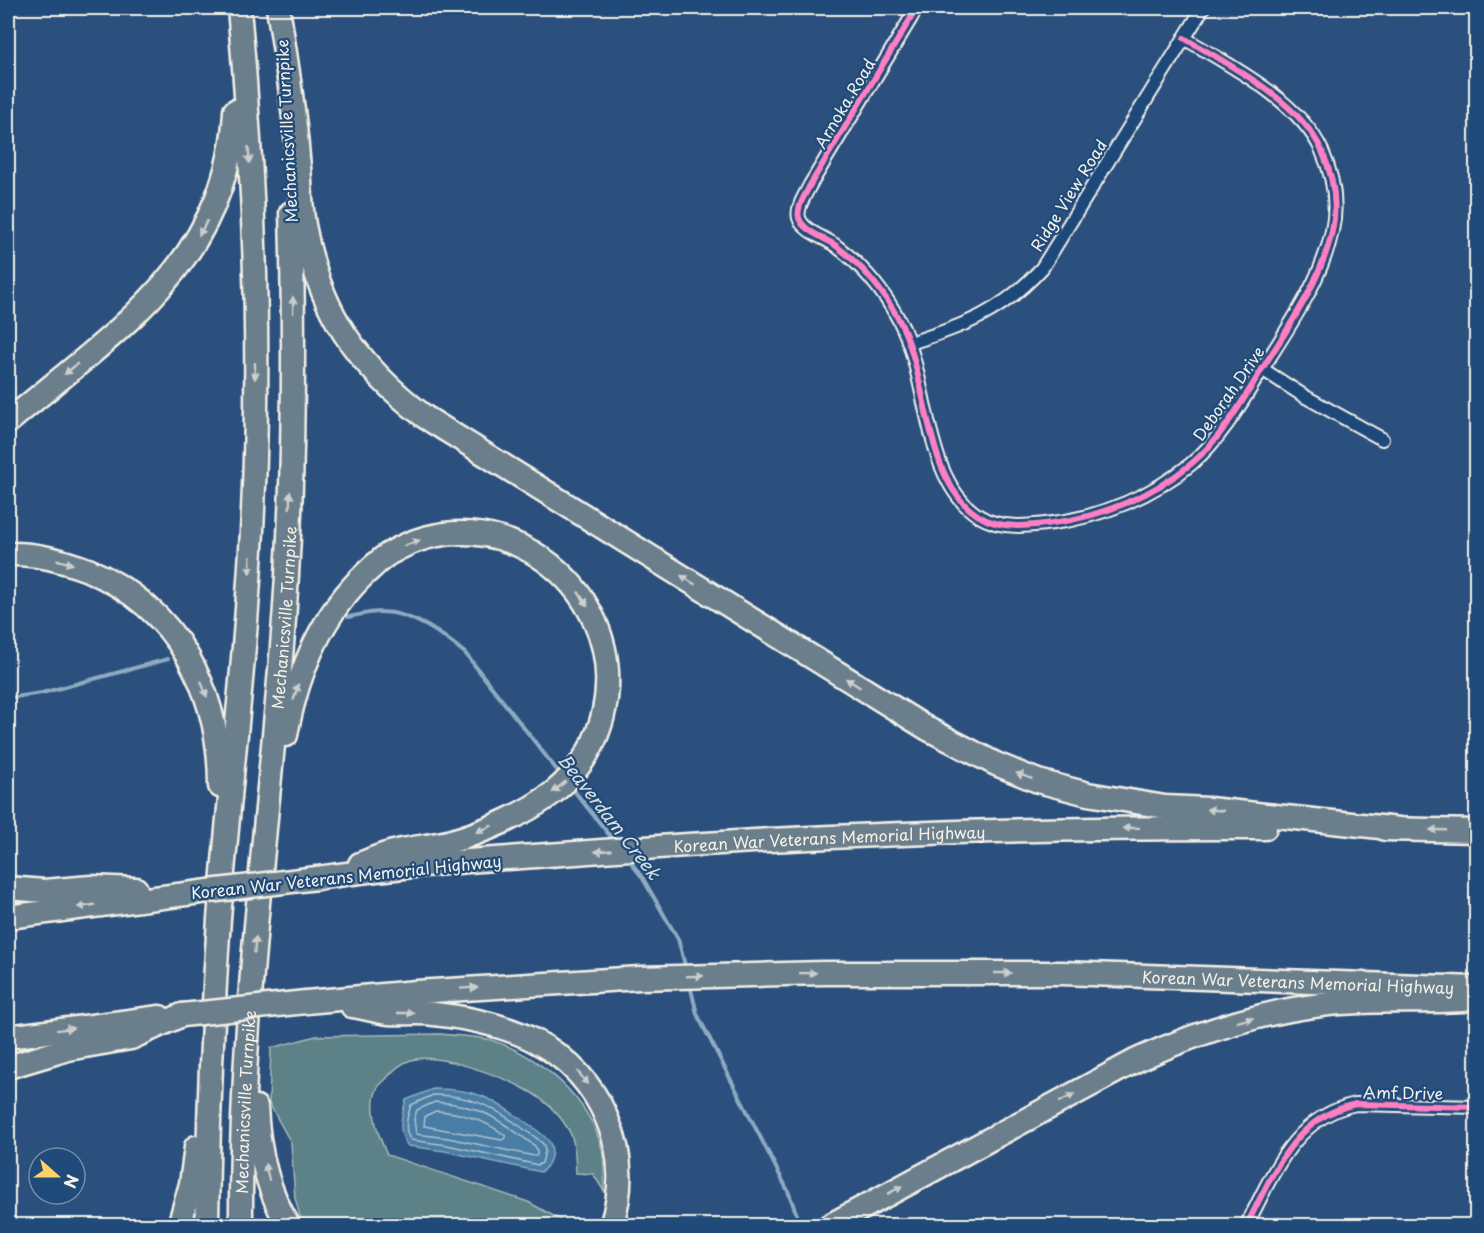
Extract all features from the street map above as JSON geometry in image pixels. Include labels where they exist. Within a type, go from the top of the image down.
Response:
[{"type":"highway","points":[[278,8],[298,158],[304,224],[315,271],[330,308],[357,352],[375,375],[398,397],[425,417],[928,729],[996,764],[1057,787],[1136,803],[1399,829]]},
{"type":"highway","name":"Mechanicsville Turnpike","points":[[241,1226],[246,1068],[252,976],[282,645],[293,412],[294,344],[290,198],[285,90],[278,8]]},
{"type":"highway","points":[[8,422],[146,304],[171,278],[193,247],[219,195],[227,170],[234,130],[235,9]]},
{"type":"highway","name":"Mechanicsville Turnpike","points":[[207,1226],[208,1102],[219,918],[245,644],[255,437],[255,301],[247,106],[235,9]]},
{"type":"highway","points":[[258,915],[289,718],[315,640],[345,594],[392,551],[428,538],[448,534],[473,534],[509,541],[546,560],[577,590],[589,608],[604,648],[608,686],[604,711],[590,750],[567,780],[536,803],[501,822],[445,843],[397,851],[320,878]]},
{"type":"highway","points":[[8,554],[39,556],[72,564],[120,586],[155,614],[188,654],[206,695],[218,749],[219,918]]},
{"type":"highway","name":"Korean War Veterans Memorial Highway","points":[[145,894],[209,891],[573,853],[794,838],[1159,827],[1476,831]]},
{"type":"highway","points":[[8,888],[44,891],[92,887],[145,894]]},
{"type":"highway","points":[[8,917],[145,894]]},
{"type":"highway","name":"Korean War Veterans Memorial Highway","points":[[152,1023],[182,1015],[416,992],[640,978],[750,974],[1073,974],[1476,988]]},
{"type":"highway","points":[[252,976],[257,1127],[272,1191],[289,1226]]},
{"type":"highway","points":[[178,1226],[189,1192],[194,1164],[198,1100],[216,978]]},
{"type":"highway","points":[[836,1222],[1137,1060],[1185,1038],[1230,1023],[1320,1005],[1476,999]]},
{"type":"highway","points":[[317,1002],[390,1013],[436,1014],[500,1026],[531,1038],[564,1059],[590,1087],[610,1126],[619,1165],[620,1188],[611,1226]]},
{"type":"highway","points":[[8,1037],[152,1023]]},
{"type":"highway","points":[[8,1067],[68,1049],[131,1038],[152,1023]]},
{"type":"street","name":"Arnoka Road","points":[[798,214],[810,185],[918,8]]},
{"type":"street","name":"Ridge View Road","points":[[909,343],[961,327],[984,316],[1009,300],[1042,268],[1203,8]]},
{"type":"street","name":"Deborah Drive","points":[[798,214],[804,226],[832,243],[865,270],[900,320],[909,343],[939,464],[954,492],[980,517],[1013,526],[1038,525],[1086,516],[1117,507],[1162,485],[1201,455],[1220,432],[1295,316],[1328,248],[1333,229],[1335,208],[1330,171],[1322,149],[1311,131],[1295,112],[1234,68],[1184,38]]},
{"type":"street","points":[[1262,369],[1304,396],[1382,439]]},
{"type":"street","name":"Amf Drive","points":[[1246,1226],[1287,1150],[1313,1122],[1326,1113],[1356,1104],[1476,1107]]},
{"type":"green space","points":[[440,1034],[491,1040],[510,1047],[545,1068],[560,1081],[574,1096],[596,1130],[603,1154],[604,1191],[593,1174],[576,1173],[575,1150],[571,1134],[554,1111],[537,1097],[525,1089],[485,1072],[452,1062],[422,1058],[401,1065],[377,1089],[374,1114],[387,1155],[528,1202],[570,1225],[308,1225],[300,1216],[295,1198],[291,1143],[269,1103],[271,1048],[316,1036]]},
{"type":"water","points":[[433,1089],[459,1090],[478,1095],[519,1118],[550,1143],[551,1155],[546,1166],[541,1172],[445,1151],[408,1146],[401,1130],[406,1100]]},
{"type":"waterway","name":"Beaverdam Creek","points":[[348,617],[373,612],[393,613],[426,625],[447,639],[465,653],[560,774]]},
{"type":"waterway","name":"Beaverdam Creek","points":[[8,698],[42,693],[168,659]]},
{"type":"waterway","name":"Beaverdam Creek","points":[[571,787],[615,842]]},
{"type":"waterway","name":"Beaverdam Creek","points":[[627,857],[642,877],[678,939],[686,969]]},
{"type":"waterway","name":"Beaverdam Creek","points":[[690,985],[697,1014],[788,1191],[801,1226]]},
{"type":"cycle path","points":[[917,8],[810,185],[798,214],[805,227],[835,245],[854,261],[886,298],[909,343],[929,426],[947,479],[960,500],[979,516],[1006,525],[1025,526],[1053,523],[1108,510],[1160,486],[1191,464],[1213,442],[1240,405],[1294,318],[1321,267],[1332,231],[1335,211],[1332,180],[1322,151],[1312,133],[1281,100],[1242,72],[1184,38]]},
{"type":"cycle path","points":[[1246,1226],[1276,1168],[1288,1151],[1316,1121],[1334,1111],[1356,1104],[1476,1107]]}]
